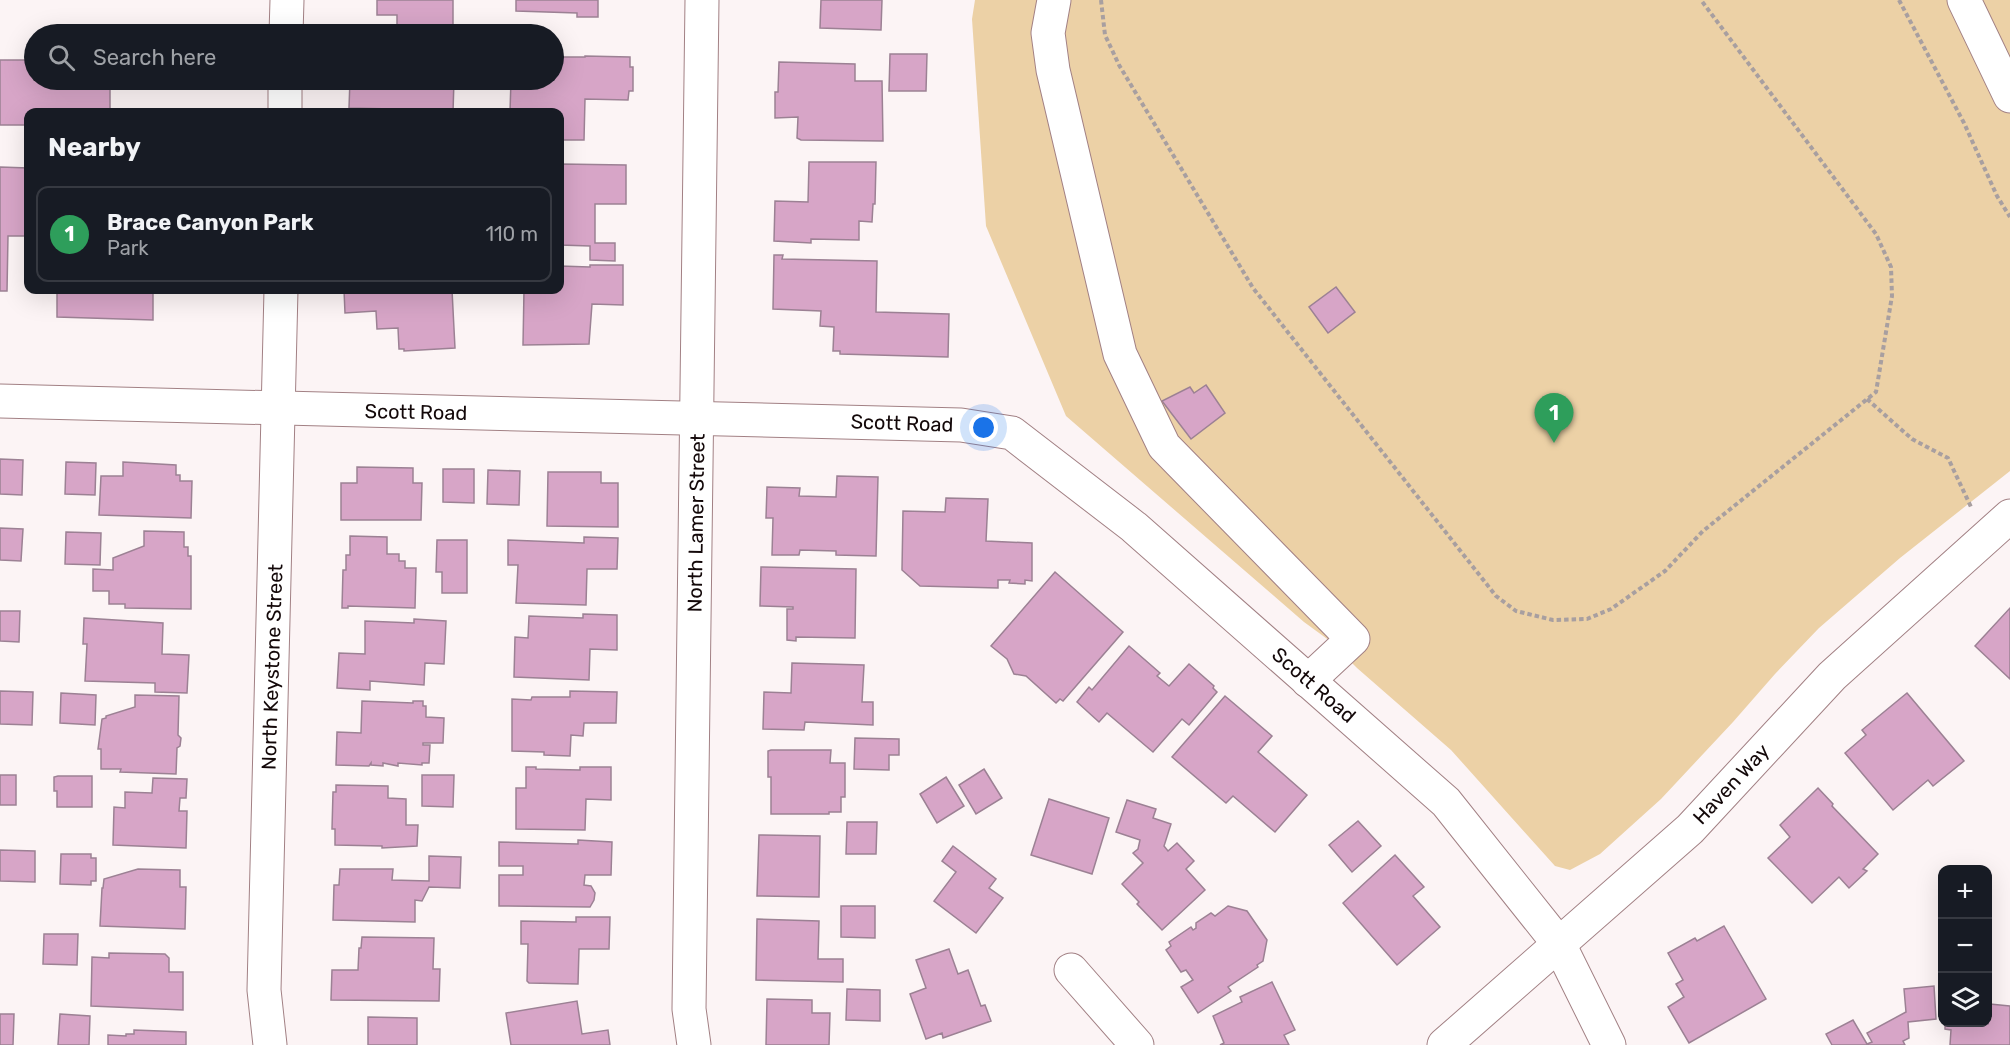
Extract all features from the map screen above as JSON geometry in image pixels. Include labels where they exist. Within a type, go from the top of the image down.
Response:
[{"type":"street","name":"North Lamer Street","points":[[694,1045],[689,1010],[702,0]]},
{"type":"street","points":[[1054,0],[1048,33],[1053,70],[1120,354],[1164,446],[1353,639],[1308,681]]},
{"type":"street","points":[[1964,0],[2010,96]]},
{"type":"street","points":[[281,1],[284,24]]},
{"type":"street","points":[[285,90],[285,108]]},
{"type":"street","name":"North Keystone Street","points":[[270,1045],[264,990],[281,294]]},
{"type":"street","name":"Scott Road","points":[[0,401],[279,410],[697,417],[961,425],[1012,433],[1134,527],[1446,802],[1558,944],[1609,1045]]},
{"type":"street","name":"Haven Way","points":[[1444,1045],[1690,829],[1832,676],[2010,516]]},
{"type":"street","points":[[1071,970],[1137,1045]]},
{"type":"path","points":[[1101,0],[1104,35],[1119,65],[1253,288],[1496,596],[1516,610],[1553,620],[1587,619],[1611,609],[1665,571],[1703,531],[1876,392],[1892,296],[1891,267],[1876,234],[1701,0]]},
{"type":"path","points":[[1899,0],[1964,123],[1997,196],[2010,217]]},
{"type":"path","points":[[1867,399],[1912,439],[1948,458],[1985,538]]},
{"type":"shaded area","points":[[975,0],[2010,0],[2010,471],[1900,558],[1819,628],[1661,799],[1600,854],[1570,870],[1555,866],[1451,750],[1357,668],[1330,641],[1304,622],[1066,416],[986,226],[972,19]]},
{"type":"building","points":[[377,0],[453,0],[453,24],[397,24],[397,15],[377,15]]},
{"type":"building","points":[[516,0],[598,0],[598,17],[577,17],[577,13],[516,11]]},
{"type":"building","points":[[821,0],[882,0],[881,30],[820,28]]},
{"type":"building","points":[[890,54],[927,54],[926,91],[889,91]]},
{"type":"building","points":[[564,57],[630,57],[630,67],[633,67],[633,91],[629,91],[628,100],[585,99],[584,140],[564,140],[564,108],[510,108],[511,90],[564,90]]},
{"type":"building","points":[[0,60],[24,60],[24,90],[110,90],[110,108],[24,108],[24,125],[0,125]]},
{"type":"building","points":[[779,62],[855,64],[855,81],[882,81],[883,141],[801,140],[797,138],[798,117],[775,118],[775,92],[778,92]]},
{"type":"building","points":[[350,90],[454,90],[453,108],[349,108]]},
{"type":"building","points":[[809,162],[876,162],[872,222],[859,221],[859,240],[811,239],[811,243],[774,241],[775,201],[808,202]]},
{"type":"building","points":[[564,164],[626,165],[626,204],[595,204],[595,243],[615,243],[615,261],[590,260],[590,246],[564,245]]},
{"type":"building","points":[[0,167],[24,168],[24,236],[8,236],[7,291],[0,291]]},
{"type":"building","points":[[774,255],[783,255],[782,259],[877,261],[876,312],[949,314],[948,357],[840,354],[840,351],[833,351],[834,327],[820,326],[821,311],[773,309]]},
{"type":"building","points":[[590,265],[623,265],[623,305],[592,304],[589,344],[523,345],[524,294],[564,294],[564,266],[590,267]]},
{"type":"building","points":[[1336,287],[1355,312],[1328,333],[1309,307]]},
{"type":"building","points":[[57,294],[153,294],[153,320],[57,317]]},
{"type":"building","points":[[344,294],[452,294],[455,348],[404,351],[404,349],[399,349],[398,328],[377,329],[376,311],[345,313]]},
{"type":"building","points":[[1206,385],[1225,413],[1191,439],[1162,401],[1190,387],[1194,393]]},
{"type":"building","points":[[0,459],[23,460],[22,495],[0,494]]},
{"type":"building","points":[[66,462],[96,463],[95,495],[65,494]]},
{"type":"building","points":[[123,462],[176,465],[176,475],[180,475],[180,481],[192,481],[191,518],[99,515],[101,476],[123,476]]},
{"type":"building","points":[[357,467],[413,468],[413,483],[422,483],[421,520],[341,520],[341,483],[357,483]]},
{"type":"building","points":[[443,469],[474,469],[474,503],[443,502]]},
{"type":"building","points":[[488,470],[520,471],[519,505],[487,504]]},
{"type":"building","points":[[548,472],[601,472],[601,483],[618,483],[618,527],[547,526]]},
{"type":"building","points":[[837,476],[878,477],[876,556],[836,555],[836,551],[800,550],[799,555],[772,555],[773,518],[766,518],[767,487],[800,488],[799,496],[836,497]]},
{"type":"building","points":[[946,498],[988,499],[986,541],[1032,543],[1032,581],[1025,580],[1025,584],[998,580],[998,588],[920,586],[902,570],[903,511],[945,512]]},
{"type":"building","points":[[0,528],[23,529],[21,561],[0,560]]},
{"type":"building","points":[[144,531],[184,532],[184,547],[188,547],[188,556],[191,556],[191,609],[125,608],[125,604],[109,604],[109,591],[93,591],[93,569],[113,570],[113,558],[144,546]]},
{"type":"building","points":[[66,532],[101,533],[100,565],[65,564]]},
{"type":"building","points":[[350,536],[387,537],[387,554],[399,554],[399,561],[405,561],[405,568],[416,568],[415,608],[348,606],[348,608],[342,608],[343,570],[346,570],[346,555],[350,555]]},
{"type":"building","points":[[584,537],[618,538],[617,569],[587,569],[586,605],[516,603],[518,565],[508,565],[508,540],[584,543]]},
{"type":"building","points":[[437,540],[467,540],[467,593],[442,593],[442,572],[436,572]]},
{"type":"building","points":[[761,567],[856,569],[855,638],[796,637],[796,641],[787,640],[787,609],[793,609],[793,607],[760,606]]},
{"type":"building","points":[[1055,572],[1123,632],[1063,701],[1060,699],[1056,703],[1026,676],[1014,674],[1007,659],[991,646]]},
{"type":"building","points":[[2010,608],[2010,679],[1975,646]]},
{"type":"building","points":[[0,611],[20,611],[19,642],[0,641]]},
{"type":"building","points":[[583,614],[617,615],[617,650],[590,649],[589,680],[514,677],[515,637],[528,638],[529,616],[583,618]]},
{"type":"building","points":[[84,618],[163,623],[162,654],[189,655],[187,693],[155,692],[155,683],[85,681],[87,644],[83,644]]},
{"type":"building","points":[[414,619],[446,621],[444,664],[425,663],[424,685],[370,681],[370,690],[337,688],[339,653],[365,654],[365,621],[414,623]]},
{"type":"building","points":[[1129,646],[1160,673],[1157,676],[1169,686],[1189,664],[1214,686],[1217,692],[1189,725],[1182,719],[1153,752],[1107,713],[1099,722],[1077,702],[1089,687],[1092,690]]},
{"type":"building","points":[[792,663],[864,665],[862,702],[873,702],[873,725],[805,722],[804,730],[763,729],[764,692],[791,693]]},
{"type":"building","points":[[0,691],[33,692],[32,725],[0,724]]},
{"type":"building","points":[[570,691],[617,692],[616,723],[584,723],[583,736],[571,735],[570,756],[512,751],[512,699],[570,697]]},
{"type":"building","points":[[61,693],[96,695],[95,725],[60,723]]},
{"type":"building","points":[[1907,693],[1964,761],[1933,786],[1928,780],[1893,810],[1845,753],[1866,735],[1862,730]]},
{"type":"building","points":[[135,695],[179,696],[178,735],[181,738],[180,746],[177,748],[176,774],[101,769],[101,749],[98,749],[102,719],[135,707]]},
{"type":"building","points":[[1225,696],[1272,736],[1258,752],[1307,795],[1275,832],[1233,796],[1226,803],[1172,757]]},
{"type":"building","points":[[362,701],[413,703],[413,701],[423,701],[423,706],[426,706],[426,717],[444,718],[443,743],[423,743],[423,745],[430,745],[429,763],[422,763],[422,765],[398,763],[398,766],[383,763],[383,766],[371,765],[371,763],[369,766],[336,765],[337,732],[361,733]]},
{"type":"building","points":[[855,738],[899,739],[899,755],[889,755],[889,770],[854,769]]},
{"type":"building","points":[[831,750],[830,763],[845,763],[845,797],[841,797],[841,812],[771,814],[768,751]]},
{"type":"building","points":[[526,767],[580,770],[580,767],[611,767],[611,800],[586,799],[585,830],[516,829],[516,788],[526,788]]},
{"type":"building","points":[[984,769],[1002,798],[976,814],[959,785]]},
{"type":"building","points":[[0,775],[16,775],[16,805],[0,805]]},
{"type":"building","points":[[422,775],[454,775],[453,807],[422,806]]},
{"type":"building","points":[[92,776],[92,807],[57,807],[54,777]]},
{"type":"building","points":[[946,777],[964,806],[937,823],[920,794]]},
{"type":"building","points":[[153,778],[187,779],[186,798],[180,798],[179,811],[187,811],[186,848],[113,845],[114,807],[125,808],[125,792],[152,793]]},
{"type":"building","points":[[336,785],[388,786],[388,798],[406,799],[406,825],[418,825],[417,846],[382,848],[382,846],[335,845],[335,829],[332,829],[333,792],[336,792]]},
{"type":"building","points":[[1818,788],[1878,854],[1863,869],[1867,871],[1849,888],[1839,877],[1812,903],[1768,858],[1790,837],[1780,825]]},
{"type":"building","points":[[1049,799],[1109,818],[1092,874],[1031,855]]},
{"type":"building","points":[[1127,800],[1156,809],[1153,818],[1171,824],[1164,846],[1168,851],[1177,843],[1194,861],[1186,869],[1205,890],[1162,930],[1137,904],[1139,902],[1122,884],[1143,863],[1133,853],[1138,849],[1140,840],[1116,832]]},
{"type":"building","points":[[1358,821],[1381,846],[1352,872],[1329,845]]},
{"type":"building","points":[[847,822],[877,822],[876,854],[846,854]]},
{"type":"building","points":[[759,835],[820,836],[819,897],[757,896]]},
{"type":"building","points":[[578,840],[612,842],[611,875],[585,875],[584,885],[591,886],[595,893],[590,907],[499,906],[499,875],[523,875],[523,866],[499,866],[499,842],[578,844]]},
{"type":"building","points":[[953,846],[996,879],[989,888],[1003,898],[976,933],[934,901],[956,872],[942,861]]},
{"type":"building","points":[[0,850],[35,851],[35,882],[0,881]]},
{"type":"building","points":[[61,854],[91,854],[91,858],[96,858],[96,881],[91,881],[91,885],[60,884]]},
{"type":"building","points":[[1395,855],[1424,887],[1413,896],[1440,927],[1397,965],[1343,903]]},
{"type":"building","points":[[429,856],[461,857],[460,888],[429,887],[422,901],[415,900],[415,922],[333,920],[334,885],[339,885],[340,869],[393,869],[392,880],[429,881]]},
{"type":"building","points":[[138,869],[180,870],[180,887],[186,887],[185,929],[100,926],[104,879]]},
{"type":"building","points":[[841,906],[875,906],[875,938],[841,937]]},
{"type":"building","points":[[1228,906],[1247,911],[1267,940],[1263,961],[1257,965],[1258,967],[1228,987],[1231,991],[1198,1013],[1181,987],[1193,980],[1186,970],[1181,972],[1166,950],[1171,946],[1169,942],[1191,927],[1193,930],[1196,928],[1196,923],[1211,913],[1215,916]]},
{"type":"building","points":[[576,917],[610,917],[609,949],[579,949],[578,984],[529,983],[527,981],[528,944],[521,944],[521,921],[576,922]]},
{"type":"building","points":[[757,919],[819,921],[818,959],[843,959],[843,982],[756,980]]},
{"type":"building","points":[[1724,926],[1766,999],[1689,1043],[1668,1007],[1684,997],[1676,984],[1683,980],[1668,953]]},
{"type":"building","points":[[44,934],[78,934],[77,965],[43,964]]},
{"type":"building","points":[[362,937],[434,938],[433,969],[440,969],[439,1001],[331,1000],[332,970],[358,970]]},
{"type":"building","points":[[949,949],[958,974],[968,970],[981,1006],[985,1005],[991,1021],[943,1038],[942,1033],[926,1039],[910,994],[926,988],[916,960]]},
{"type":"building","points":[[109,953],[165,954],[169,958],[169,972],[183,972],[183,1010],[91,1006],[92,957],[109,958]]},
{"type":"building","points":[[1272,982],[1295,1030],[1284,1035],[1289,1045],[1220,1045],[1224,1043],[1213,1016],[1242,1002],[1240,997]]},
{"type":"building","points":[[1934,986],[1936,1019],[1908,1022],[1909,1038],[1903,1041],[1905,1045],[1832,1045],[1826,1034],[1853,1020],[1867,1044],[1872,1042],[1867,1033],[1906,1012],[1904,989]]},
{"type":"building","points":[[847,989],[880,990],[880,1021],[846,1020]]},
{"type":"building","points":[[767,999],[812,1000],[812,1013],[830,1013],[829,1045],[766,1045]]},
{"type":"building","points":[[577,1001],[582,1034],[608,1030],[610,1045],[511,1045],[506,1013]]},
{"type":"building","points":[[1992,1004],[2010,1006],[2010,1045],[1950,1045],[1951,1030],[1945,1027],[1992,1027]]},
{"type":"building","points":[[0,1014],[14,1014],[13,1045],[0,1045]]},
{"type":"building","points":[[60,1014],[90,1016],[89,1045],[58,1045]]},
{"type":"building","points":[[368,1017],[417,1018],[417,1045],[368,1045]]},
{"type":"building","points":[[134,1030],[186,1032],[186,1045],[108,1045],[108,1035],[126,1036],[126,1034],[134,1034]]},
{"type":"place","name":"Brace Canyon Park","points":[[1554,443]]}]
